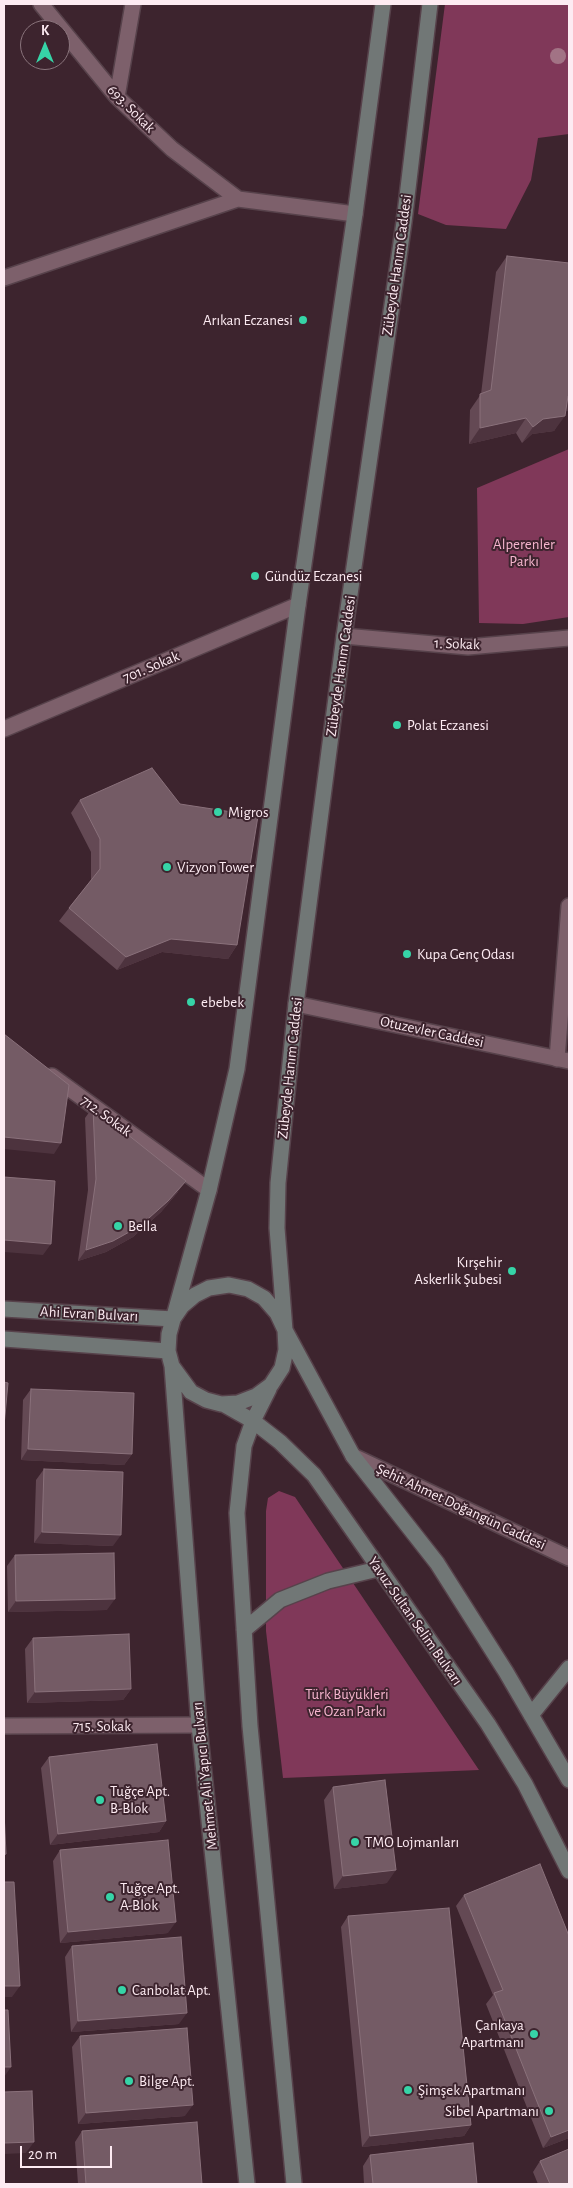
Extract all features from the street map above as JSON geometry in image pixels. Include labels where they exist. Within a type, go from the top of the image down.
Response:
[{"type":"main road","points":[[271,1384],[256,1396],[238,1403],[221,1404],[206,1400],[192,1392],[172,1366],[168,1351],[169,1334],[209,1190],[236,1069],[298,605],[355,214],[383,4]]},
{"type":"main road","name":"Zübeyde Hanım Caddesi","points":[[285,1330],[277,1228],[278,1183],[296,1004],[344,636],[404,222],[430,4]]},
{"type":"main road","points":[[174,1319],[182,1306],[195,1295],[209,1288],[228,1285],[248,1289],[264,1298],[277,1313],[354,1456],[437,1564],[532,1715],[569,1780]]},
{"type":"main road","name":"Ahi Evran Bulvarı","points":[[4,1309],[174,1319]]},
{"type":"main road","points":[[285,1330],[286,1350],[282,1368],[271,1384],[252,1421],[244,1446],[236,1513],[251,1736],[294,2184]]},
{"type":"main road","name":"Ahi Evran Bulvarı","points":[[4,1338],[168,1351]]},
{"type":"main road","name":"Mehmet Ali Yapıcı Bulvarı","points":[[172,1366],[199,1725],[247,2184]]},
{"type":"main road","name":"Yavuz Sultan Selim Bulvarı","points":[[221,1404],[252,1421],[280,1442],[314,1475],[488,1724],[525,1784],[569,1871]]},
{"type":"main road","points":[[244,1630],[280,1600],[328,1581],[378,1569]]},
{"type":"main road","points":[[532,1715],[569,1668]]},
{"type":"street","name":"693. Sokak","points":[[41,4],[117,97],[172,149],[238,199]]},
{"type":"street","points":[[117,97],[133,4]]},
{"type":"street","points":[[4,278],[238,199],[355,214]]},
{"type":"street","name":"701. Sokak","points":[[4,729],[298,605]]},
{"type":"street","name":"1. Sokak","points":[[344,636],[468,647],[569,638]]},
{"type":"street","points":[[563,1060],[569,906]]},
{"type":"street","name":"Otuzevler Caddesi","points":[[296,1004],[563,1060]]},
{"type":"street","name":"712. Sokak","points":[[43,1070],[209,1190]]},
{"type":"street","name":"Şehit Ahmet Doğangün Caddesi","points":[[354,1456],[569,1558]]},
{"type":"street","name":"715. Sokak","points":[[4,1726],[199,1725]]},
{"type":"green space","points":[[445,4],[569,4],[569,134],[538,138],[531,180],[506,229],[446,225],[418,214]]},
{"type":"green space","name":"Alperenler Parkı","points":[[569,449],[569,617],[523,624],[479,623],[477,488]]},
{"type":"green space","name":"Türk Büyükleri ve Ozan Parkı","points":[[279,1491],[295,1497],[479,1770],[283,1778],[266,1631],[266,1511],[268,1498]]},
{"type":"building","points":[[507,256],[569,263],[569,396],[565,416],[543,419],[533,427],[526,418],[480,428],[480,394],[491,390]]},
{"type":"building","name":"Vizyon Tower","points":[[152,768],[180,804],[258,816],[237,945],[171,939],[126,957],[69,908],[100,869],[100,839],[80,800]]},
{"type":"building","points":[[4,1034],[69,1085],[61,1143],[4,1137]]},
{"type":"building","points":[[93,1107],[186,1181],[168,1201],[140,1226],[113,1241],[86,1250],[96,1179]]},
{"type":"building","points":[[4,1177],[55,1181],[51,1244],[4,1240]]},
{"type":"building","points":[[4,1382],[8,1383],[4,1426]]},
{"type":"building","points":[[31,1389],[134,1393],[132,1454],[28,1449]]},
{"type":"building","points":[[44,1469],[123,1472],[121,1535],[42,1532]]},
{"type":"building","points":[[114,1553],[115,1599],[16,1601],[15,1555]]},
{"type":"building","points":[[129,1634],[131,1689],[35,1692],[33,1638]]},
{"type":"building","name":"Tuğçe Apt. B-Blok","points":[[157,1744],[166,1821],[58,1834],[49,1757]]},
{"type":"building","name":"TMO Lojmanları","points":[[385,1780],[396,1870],[343,1876],[333,1787]]},
{"type":"building","points":[[4,1811],[6,1854],[4,1855]]},
{"type":"building","name":"Tuğçe Apt. A-Blok","points":[[168,1840],[176,1922],[68,1932],[60,1850]]},
{"type":"building","points":[[540,1864],[569,1936],[569,2130],[551,2137],[494,1993],[503,1990],[464,1895]]},
{"type":"building","points":[[4,1882],[14,1882],[20,1986],[4,1986]]},
{"type":"building","points":[[449,1908],[471,2125],[370,2136],[348,1916]]},
{"type":"building","name":"Canbolat Apt.","points":[[181,1937],[187,2013],[78,2021],[72,1946]]},
{"type":"building","points":[[4,2010],[8,2010],[11,2067],[4,2067]]},
{"type":"building","name":"Bilge Apt.","points":[[187,2028],[193,2105],[86,2113],[80,2036]]},
{"type":"building","points":[[32,2091],[34,2142],[4,2143],[4,2092]]},
{"type":"building","points":[[197,2122],[202,2184],[86,2184],[82,2131]]},
{"type":"building","points":[[473,2143],[477,2184],[373,2184],[370,2155]]},
{"type":"building","points":[[569,2149],[569,2184],[550,2184],[540,2161]]},
{"type":"place","name":"Arıkan Eczanesi","points":[[303,320]]},
{"type":"place","name":"Gündüz Eczanesi","points":[[255,576]]},
{"type":"place","name":"Polat Eczanesi","points":[[397,725]]},
{"type":"place","name":"Migros","points":[[218,812]]},
{"type":"place","name":"Vizyon Tower","points":[[167,867]]},
{"type":"place","name":"Kupa Genç Odası","points":[[407,954]]},
{"type":"place","name":"ebebek","points":[[191,1002]]},
{"type":"place","name":"Bella","points":[[118,1226]]},
{"type":"place","name":"Kırşehir Askerlik Şubesi","points":[[512,1271]]},
{"type":"place","name":"Tuğçe Apt. B-Blok","points":[[100,1800]]},
{"type":"place","name":"TMO Lojmanları","points":[[355,1842]]},
{"type":"place","name":"Tuğçe Apt. A-Blok","points":[[110,1897]]},
{"type":"place","name":"Canbolat Apt.","points":[[122,1990]]},
{"type":"place","name":"Çankaya Apartmanı","points":[[534,2034]]},
{"type":"place","name":"Bilge Apt.","points":[[129,2081]]},
{"type":"place","name":"Şimşek Apartmanı","points":[[408,2090]]},
{"type":"place","name":"Sibel Apartmanı","points":[[549,2111]]}]
